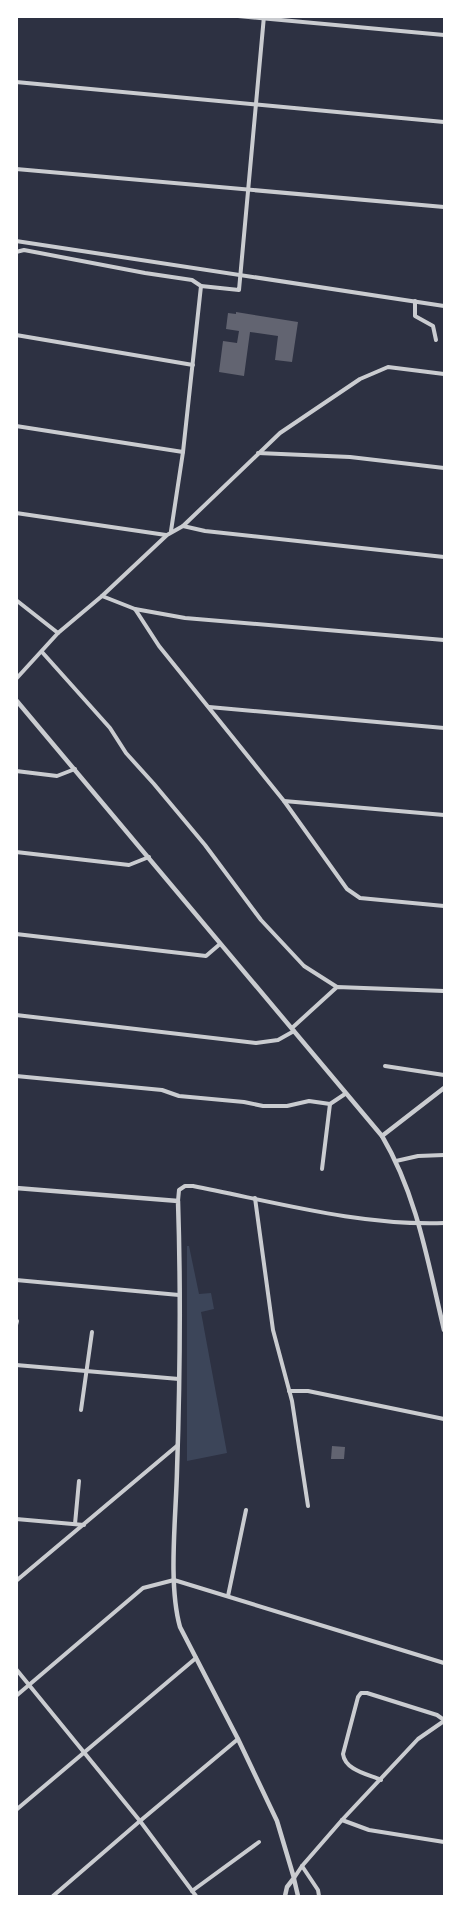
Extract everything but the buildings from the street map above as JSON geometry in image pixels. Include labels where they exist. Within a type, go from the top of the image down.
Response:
[{"type":"street","points":[[238,16],[444,35]]},
{"type":"street","points":[[16,252],[24,250],[192,280],[201,286],[239,290],[263,18]]},
{"type":"street","points":[[16,82],[444,122]]},
{"type":"street","points":[[16,169],[444,207]]},
{"type":"street","points":[[16,241],[415,304],[444,306]]},
{"type":"street","points":[[171,532],[183,452],[201,286]]},
{"type":"street","points":[[415,304],[415,316],[433,326],[436,340]]},
{"type":"street","points":[[16,334],[193,364]]},
{"type":"street","points":[[16,679],[58,633],[102,596],[166,535],[183,526],[280,433],[360,379],[388,367],[444,374]]},
{"type":"street","points":[[16,426],[183,452]]},
{"type":"street","points":[[258,453],[350,457],[444,468]]},
{"type":"street","points":[[16,513],[166,535]]},
{"type":"street","points":[[183,526],[205,531],[444,557]]},
{"type":"street","points":[[102,596],[135,609],[185,618],[444,640]]},
{"type":"street","points":[[16,600],[58,633]]},
{"type":"street","points":[[135,609],[159,645],[284,801],[347,889],[360,898],[444,906]]},
{"type":"street","points":[[42,652],[110,728],[126,753],[205,846],[261,920],[304,966],[337,987],[444,991]]},
{"type":"street","points":[[16,700],[382,1136],[411,1196],[444,1330]]},
{"type":"street","points":[[208,707],[444,728]]},
{"type":"street","points":[[16,771],[57,776],[75,769]]},
{"type":"street","points":[[284,801],[444,815]]},
{"type":"street","points":[[16,852],[129,865],[149,857]]},
{"type":"street","points":[[16,934],[206,956],[220,944]]},
{"type":"street","points":[[16,1015],[256,1043],[278,1040],[293,1029],[337,987]]},
{"type":"street","points":[[385,1066],[444,1075]]},
{"type":"street","points":[[16,1076],[162,1090],[179,1096],[244,1101],[263,1106],[287,1106],[309,1101],[330,1104],[345,1094]]},
{"type":"street","points":[[382,1136],[444,1088]]},
{"type":"street","points":[[322,1169],[330,1104]]},
{"type":"street","points":[[396,1161],[418,1156],[444,1155]]},
{"type":"street","points":[[298,1896],[277,1821],[180,1627],[177,1614],[174,1580],[179,1379],[179,1190],[185,1186],[193,1186],[352,1217],[419,1224],[444,1223]]},
{"type":"street","points":[[16,1188],[178,1201]]},
{"type":"street","points":[[255,1198],[273,1330],[297,1427],[308,1506]]},
{"type":"street","points":[[16,1280],[179,1295]]},
{"type":"street","points":[[81,1410],[92,1332]]},
{"type":"street","points":[[16,1365],[179,1379]]},
{"type":"street","points":[[289,1391],[308,1391],[444,1419]]},
{"type":"street","points":[[16,1581],[178,1445]]},
{"type":"street","points":[[75,1524],[79,1481]]},
{"type":"street","points":[[228,1596],[246,1510]]},
{"type":"street","points":[[16,1519],[84,1525]]},
{"type":"street","points":[[16,1696],[143,1588],[174,1580],[444,1663]]},
{"type":"street","points":[[16,1810],[196,1658]]},
{"type":"street","points":[[16,1669],[140,1821],[196,1896]]},
{"type":"street","points":[[285,1896],[287,1887],[302,1866],[342,1821],[381,1780],[418,1739],[444,1721],[437,1715],[361,1693],[357,1697],[348,1731],[343,1754],[344,1761],[348,1766],[381,1780]]},
{"type":"street","points":[[53,1896],[238,1739]]},
{"type":"street","points":[[342,1821],[369,1830],[444,1842]]},
{"type":"street","points":[[192,1891],[259,1842]]},
{"type":"street","points":[[302,1866],[318,1890],[319,1896]]},
{"type":"shaded area","points":[[187,1246],[189,1246],[199,1294],[211,1293],[214,1309],[201,1312],[227,1453],[187,1461]]}]
